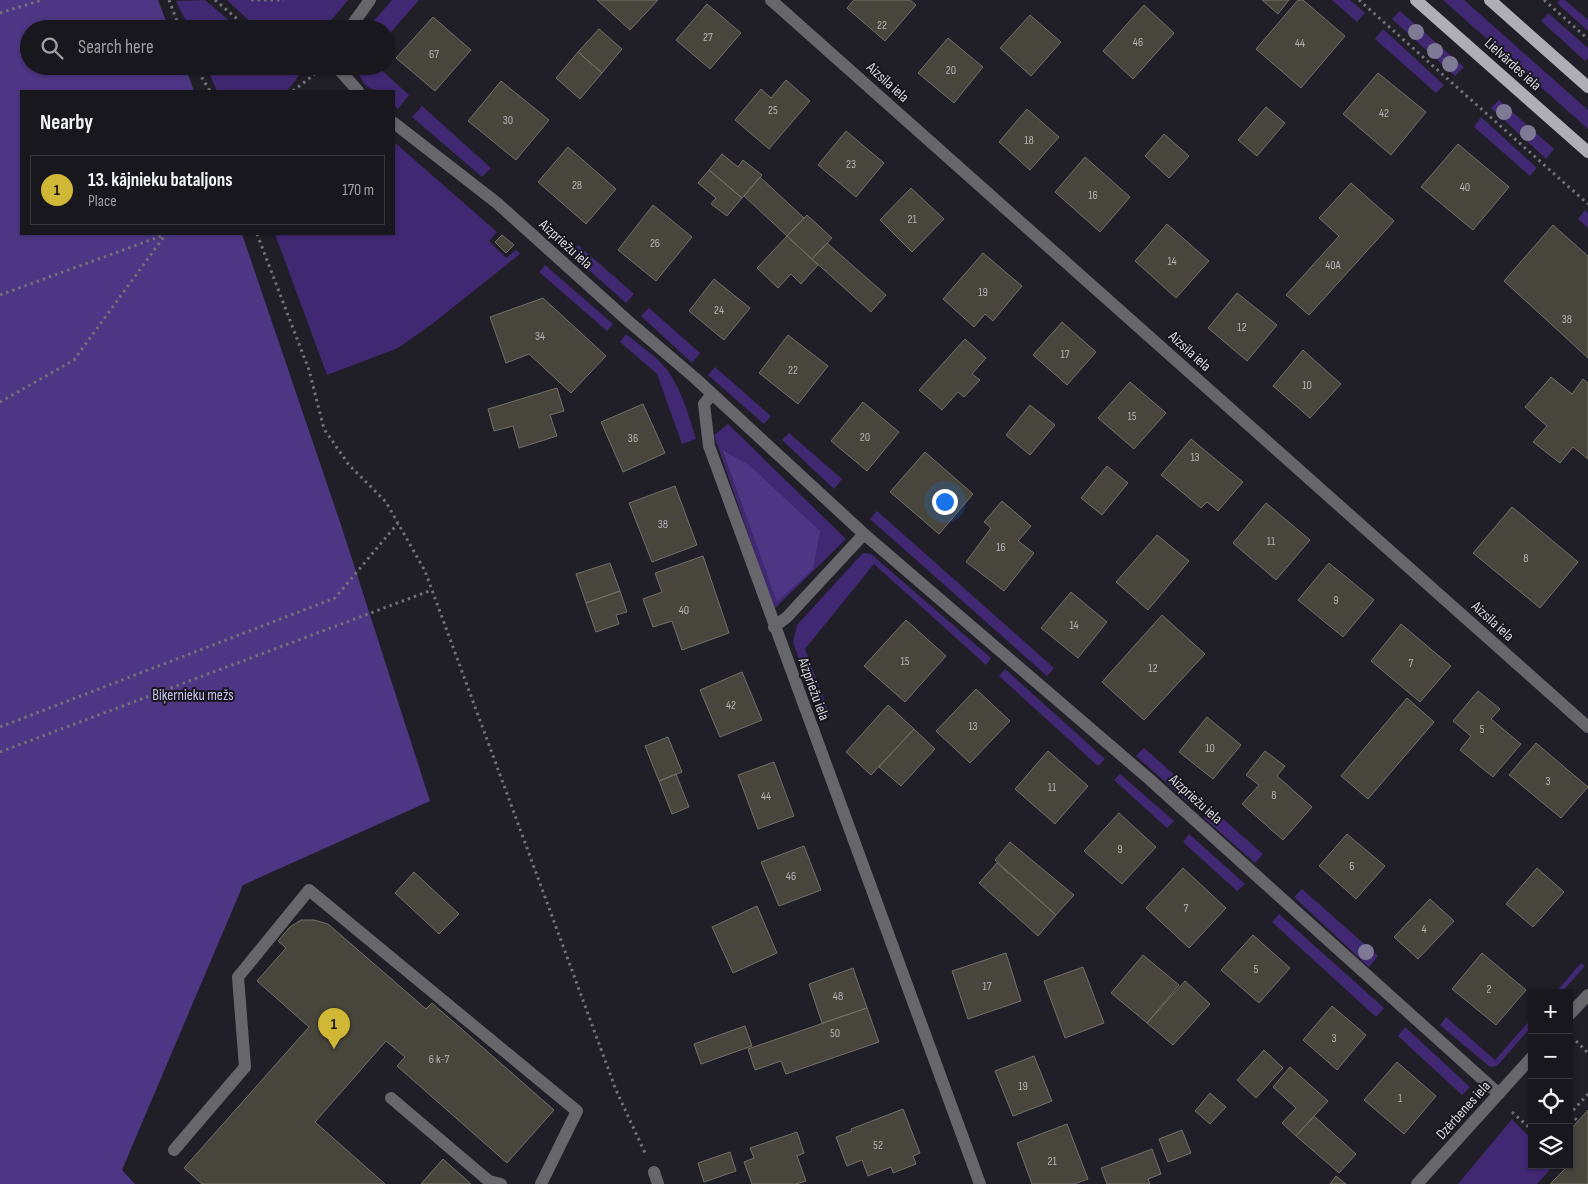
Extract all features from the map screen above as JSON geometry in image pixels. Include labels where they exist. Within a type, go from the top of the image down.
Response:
[{"type":"main road","name":"Lielvārdes iela","points":[[1416,0],[1588,152]]},
{"type":"main road","points":[[1490,0],[1588,87]]},
{"type":"street","points":[[356,20],[370,0]]},
{"type":"street","name":"Aizsila iela","points":[[771,0],[1588,727]]},
{"type":"street","points":[[344,75],[357,90]]},
{"type":"street","name":"Aizpriežu iela","points":[[395,124],[497,203],[712,394],[864,534],[1148,778],[1499,1094]]},
{"type":"street","name":"Aizpriežu iela","points":[[712,394],[704,404],[709,446],[980,1184]]},
{"type":"street","points":[[774,626],[787,617],[864,534]]},
{"type":"street","points":[[174,1150],[245,1067],[238,977],[309,890],[576,1111],[541,1184]]},
{"type":"street","points":[[1573,1011],[1588,995]]},
{"type":"street","name":"Dzērbenes iela","points":[[1418,1184],[1528,1061]]},
{"type":"street","points":[[391,1098],[489,1181],[501,1184]]},
{"type":"path","points":[[0,13],[42,0]]},
{"type":"path","points":[[169,0],[177,20]]},
{"type":"path","points":[[214,0],[238,20]]},
{"type":"path","points":[[251,0],[284,0]]},
{"type":"path","points":[[1359,0],[1588,204]]},
{"type":"path","points":[[1544,0],[1588,39]]},
{"type":"path","points":[[200,75],[209,90]]},
{"type":"path","points":[[293,90],[313,75]]},
{"type":"path","points":[[0,295],[163,235]]},
{"type":"path","points":[[0,402],[74,360],[165,235]]},
{"type":"path","points":[[257,235],[309,370],[324,429],[349,464],[386,502],[425,571],[616,1090],[656,1178]]},
{"type":"path","points":[[0,727],[335,598],[398,523]]},
{"type":"path","points":[[0,752],[432,590]]},
{"type":"path","points":[[1576,1041],[1588,1053]]},
{"type":"path","points":[[1573,1111],[1588,1094]]},
{"type":"path","points":[[1511,1111],[1528,1126]]},
{"type":"path","points":[[1573,1117],[1578,1121]]},
{"type":"shaded area","points":[[205,0],[228,20],[186,20],[176,1]]},
{"type":"shaded area","points":[[227,0],[348,0],[331,20],[248,20]]},
{"type":"shaded area","points":[[392,0],[419,0],[395,28],[395,20],[375,20]]},
{"type":"shaded area","points":[[1332,0],[1350,0],[1365,13],[1357,22]]},
{"type":"shaded area","points":[[1443,0],[1464,0],[1588,110],[1588,129]]},
{"type":"shaded area","points":[[1560,0],[1565,0],[1588,20],[1588,31],[1557,3]]},
{"type":"shaded area","points":[[1400,11],[1464,67],[1455,76],[1392,19]]},
{"type":"shaded area","points":[[1548,13],[1588,48],[1588,58],[1585,61],[1541,21]]},
{"type":"shaded area","points":[[1383,29],[1444,85],[1436,93],[1375,39]]},
{"type":"shaded area","points":[[210,75],[299,75],[288,90],[217,90]]},
{"type":"shaded area","points":[[360,75],[387,75],[409,95],[398,109],[395,107],[395,90],[369,88]]},
{"type":"shaded area","points":[[1499,100],[1554,149],[1546,159],[1491,108]]},
{"type":"shaded area","points":[[422,106],[491,168],[482,177],[412,117]]},
{"type":"shaded area","points":[[1481,117],[1537,168],[1530,176],[1474,127]]},
{"type":"shaded area","points":[[395,143],[497,232],[489,241],[506,258],[516,250],[520,254],[432,324],[398,348],[327,375],[275,235],[395,235]]},
{"type":"shaded area","points":[[1585,210],[1588,213],[1588,228],[1578,219]]},
{"type":"shaded area","points":[[578,245],[634,294],[626,303],[571,254]]},
{"type":"shaded area","points":[[545,265],[613,324],[607,331],[539,272]]},
{"type":"shaded area","points":[[649,308],[700,353],[692,363],[641,316]]},
{"type":"shaded area","points":[[626,334],[654,356],[669,372],[683,400],[696,439],[682,444],[657,374],[620,342]]},
{"type":"shaded area","points":[[715,367],[771,416],[764,424],[708,375]]},
{"type":"shaded area","points":[[728,424],[846,539],[774,609],[714,435]],"holes":[[[722,451],[748,464],[777,601]]]},
{"type":"shaded area","points":[[789,433],[842,479],[834,489],[782,440]]},
{"type":"shaded area","points":[[877,511],[1054,668],[1047,676],[870,519]]},
{"type":"shaded area","points":[[863,553],[871,554],[991,658],[986,665],[874,564],[805,649],[830,716],[820,720],[793,642],[797,625]]},
{"type":"shaded area","points":[[1005,669],[1105,759],[1098,766],[999,676]]},
{"type":"shaded area","points":[[1144,748],[1196,794],[1189,803],[1136,756]]},
{"type":"shaded area","points":[[1120,774],[1174,821],[1167,828],[1114,780]]},
{"type":"shaded area","points":[[1212,809],[1263,854],[1255,863],[1204,818]]},
{"type":"shaded area","points":[[1189,834],[1245,884],[1237,891],[1183,842]]},
{"type":"shaded area","points":[[1302,889],[1378,956],[1369,967],[1294,897]]},
{"type":"shaded area","points":[[1279,914],[1384,1008],[1376,1017],[1272,922]]},
{"type":"shaded area","points":[[1581,963],[1585,966],[1565,989],[1558,989]]},
{"type":"shaded area","points":[[1446,1017],[1495,1060],[1528,1023],[1528,1031],[1497,1066],[1490,1067],[1440,1025]]},
{"type":"shaded area","points":[[1405,1027],[1470,1087],[1462,1095],[1398,1036]]},
{"type":"shaded area","points":[[1512,1119],[1528,1136],[1528,1169],[1550,1169],[1537,1184],[1458,1184]]},
{"type":"green space","name":"Biķernieku mežs","points":[[0,0],[158,0],[166,20],[20,20],[20,75],[188,75],[194,90],[20,90],[20,235],[242,235],[341,525],[430,801],[243,885],[122,1170],[135,1184],[0,1184]]},
{"type":"green space","points":[[722,450],[748,464],[820,531],[813,569],[777,602]]},
{"type":"building","points":[[597,0],[658,0],[630,30]]},
{"type":"building","points":[[854,0],[910,0],[916,5],[885,41],[847,8]]},
{"type":"building","points":[[1262,0],[1289,0],[1278,14]]},
{"type":"building","points":[[1298,0],[1303,0],[1345,36],[1301,88],[1256,49]]},
{"type":"building","points":[[707,4],[741,33],[710,69],[676,40]]},
{"type":"building","points":[[1144,5],[1174,33],[1133,79],[1103,51]]},
{"type":"building","points":[[1030,15],[1061,42],[1031,76],[1000,48]]},
{"type":"building","points":[[433,17],[471,50],[435,91],[396,58]]},
{"type":"building","points":[[599,29],[622,49],[602,73],[578,52]]},
{"type":"building","points":[[948,38],[983,67],[954,103],[918,73]]},
{"type":"building","points":[[578,52],[602,73],[580,99],[556,78]]},
{"type":"building","points":[[1378,73],[1426,112],[1391,155],[1343,114]]},
{"type":"building","points":[[786,80],[810,101],[769,149],[735,120],[761,89],[771,98]]},
{"type":"building","points":[[501,81],[549,120],[516,160],[468,121]]},
{"type":"building","points":[[1266,107],[1285,123],[1257,156],[1238,140]]},
{"type":"building","points":[[1027,109],[1059,137],[1030,170],[999,142]]},
{"type":"building","points":[[846,131],[884,163],[856,197],[818,165]]},
{"type":"building","points":[[1164,134],[1189,156],[1169,178],[1145,156]]},
{"type":"building","points":[[1458,144],[1509,187],[1473,230],[1421,187]]},
{"type":"building","points":[[568,147],[616,189],[586,224],[538,182]]},
{"type":"building","points":[[722,154],[738,167],[743,160],[762,175],[742,198],[709,170]]},
{"type":"building","points":[[1085,157],[1130,197],[1100,232],[1055,192]]},
{"type":"building","points":[[709,170],[742,198],[727,216],[711,204],[716,198],[698,183]]},
{"type":"building","points":[[760,177],[804,218],[787,236],[744,196]]},
{"type":"building","points":[[1351,183],[1394,221],[1309,315],[1286,295],[1339,236],[1319,218]]},
{"type":"building","points":[[911,188],[944,219],[912,252],[880,220]]},
{"type":"building","points":[[653,205],[692,237],[656,281],[618,250]]},
{"type":"building","points":[[807,215],[832,238],[812,259],[787,236]]},
{"type":"building","points":[[1167,224],[1209,261],[1176,298],[1135,261]]},
{"type":"building","points":[[1553,225],[1588,256],[1588,358],[1504,281]]},
{"type":"building","points":[[502,235],[514,245],[506,253],[495,242]]},
{"type":"building","points":[[787,236],[818,265],[801,284],[791,274],[778,288],[757,268]]},
{"type":"building","points":[[827,243],[886,295],[871,312],[812,259]]},
{"type":"building","points":[[983,253],[1022,286],[993,321],[985,314],[974,327],[943,299]]},
{"type":"building","points":[[714,279],[750,308],[724,340],[689,311]]},
{"type":"building","points":[[1237,293],[1277,325],[1247,361],[1208,328]]},
{"type":"building","points":[[543,298],[606,356],[571,393],[529,354],[506,363],[490,317]]},
{"type":"building","points":[[1062,322],[1096,352],[1067,385],[1033,355]]},
{"type":"building","points":[[788,335],[828,366],[798,404],[759,373]]},
{"type":"building","points":[[965,339],[986,358],[972,374],[980,380],[964,397],[958,392],[942,410],[919,390]]},
{"type":"building","points":[[1303,350],[1341,384],[1310,418],[1273,386]]},
{"type":"building","points":[[1551,377],[1572,394],[1583,379],[1588,383],[1588,459],[1573,447],[1560,463],[1533,442],[1547,426],[1525,407]]},
{"type":"building","points":[[1130,382],[1166,413],[1134,449],[1098,418]]},
{"type":"building","points":[[557,388],[564,411],[550,415],[557,436],[519,448],[513,426],[494,431],[488,409]]},
{"type":"building","points":[[863,402],[899,432],[867,471],[831,441]]},
{"type":"building","points":[[643,404],[665,453],[623,472],[601,422]]},
{"type":"building","points":[[1030,405],[1055,425],[1030,455],[1006,435]]},
{"type":"building","points":[[1191,439],[1243,482],[1218,511],[1207,502],[1201,508],[1161,475]]},
{"type":"building","points":[[925,452],[973,494],[939,534],[890,492]]},
{"type":"building","points":[[1107,466],[1128,483],[1102,515],[1081,498]]},
{"type":"building","points":[[675,486],[697,545],[652,562],[629,503]]},
{"type":"building","points":[[1002,501],[1031,526],[1018,541],[1034,553],[1004,591],[966,562],[991,528],[984,522]]},
{"type":"building","points":[[1266,503],[1310,540],[1276,580],[1233,543]]},
{"type":"building","points":[[1512,507],[1578,562],[1540,608],[1473,553]]},
{"type":"building","points":[[1157,535],[1189,561],[1148,610],[1116,582]]},
{"type":"building","points":[[703,556],[729,633],[682,650],[672,621],[653,627],[643,599],[662,592],[655,573]]},
{"type":"building","points":[[610,563],[620,591],[586,603],[576,574]]},
{"type":"building","points":[[1329,563],[1374,600],[1343,637],[1298,600]]},
{"type":"building","points":[[620,591],[627,612],[616,615],[619,624],[596,632],[586,603]]},
{"type":"building","points":[[1071,592],[1107,622],[1078,658],[1041,628]]},
{"type":"building","points":[[1162,615],[1205,654],[1144,720],[1102,682]]},
{"type":"building","points":[[906,620],[946,656],[905,702],[864,666]]},
{"type":"building","points":[[1401,624],[1451,666],[1420,702],[1371,661]]},
{"type":"building","points":[[742,672],[762,720],[720,737],[700,690]]},
{"type":"building","points":[[976,689],[1010,721],[970,763],[936,731]]},
{"type":"building","points":[[1478,691],[1500,709],[1491,719],[1521,744],[1493,777],[1460,750],[1471,736],[1453,721]]},
{"type":"building","points":[[1407,698],[1434,722],[1368,799],[1341,776]]},
{"type":"building","points":[[888,705],[914,729],[871,775],[846,752]]},
{"type":"building","points":[[1207,717],[1241,745],[1213,779],[1179,752]]},
{"type":"building","points":[[914,729],[935,749],[901,786],[879,767]]},
{"type":"building","points":[[668,737],[682,772],[659,781],[645,746]]},
{"type":"building","points":[[1536,743],[1588,787],[1561,818],[1509,775]]},
{"type":"building","points":[[1048,751],[1088,786],[1055,824],[1015,789]]},
{"type":"building","points":[[1265,751],[1285,766],[1277,776],[1312,807],[1283,840],[1242,804],[1259,785],[1246,775]]},
{"type":"building","points":[[774,762],[794,816],[758,829],[738,775]]},
{"type":"building","points":[[676,774],[689,807],[672,814],[659,781]]},
{"type":"building","points":[[1119,813],[1156,847],[1122,884],[1084,851]]},
{"type":"building","points":[[1347,834],[1385,866],[1356,899],[1319,866]]},
{"type":"building","points":[[1010,842],[1074,895],[1056,915],[995,860]]},
{"type":"building","points":[[804,846],[821,890],[779,906],[761,862]]},
{"type":"building","points":[[997,863],[1056,915],[1038,936],[979,883]]},
{"type":"building","points":[[1183,868],[1226,908],[1189,948],[1146,908]]},
{"type":"building","points":[[1537,868],[1564,892],[1533,927],[1506,904]]},
{"type":"building","points":[[414,872],[459,914],[439,934],[395,893]]},
{"type":"building","points":[[1430,899],[1454,921],[1418,959],[1394,937]]},
{"type":"building","points":[[757,906],[777,953],[733,973],[712,927]]},
{"type":"building","points":[[301,920],[314,920],[328,924],[426,1009],[432,1003],[554,1110],[507,1163],[397,1066],[405,1057],[386,1041],[315,1122],[385,1184],[202,1184],[184,1168],[309,1027],[257,981],[286,948],[278,941],[290,927]]},
{"type":"building","points":[[1253,935],[1290,968],[1259,1003],[1221,970]]},
{"type":"building","points":[[1006,953],[1021,1001],[968,1019],[952,971]]},
{"type":"building","points":[[1482,953],[1526,990],[1496,1025],[1452,989]]},
{"type":"building","points":[[1143,955],[1179,985],[1147,1023],[1111,993]]},
{"type":"building","points":[[1083,967],[1104,1023],[1065,1038],[1044,981]]},
{"type":"building","points":[[853,968],[867,1008],[822,1023],[809,984]]},
{"type":"building","points":[[1185,981],[1210,1004],[1173,1045],[1147,1023]]},
{"type":"building","points":[[1332,1006],[1366,1035],[1337,1070],[1303,1040]]},
{"type":"building","points":[[867,1008],[879,1042],[786,1074],[781,1061],[755,1070],[748,1049]]},
{"type":"building","points":[[745,1026],[752,1046],[701,1064],[694,1044]]},
{"type":"building","points":[[1264,1050],[1283,1068],[1256,1098],[1237,1080]]},
{"type":"building","points":[[1034,1056],[1052,1101],[1013,1116],[995,1071]]},
{"type":"building","points":[[1397,1062],[1436,1096],[1404,1134],[1364,1100]]},
{"type":"building","points":[[1290,1067],[1328,1101],[1296,1136],[1282,1123],[1296,1108],[1273,1087]]},
{"type":"building","points":[[1210,1093],[1226,1107],[1210,1124],[1195,1111]]},
{"type":"building","points":[[903,1109],[920,1153],[913,1156],[916,1164],[893,1173],[891,1167],[868,1176],[862,1160],[847,1166],[836,1137],[852,1131],[851,1129]]},
{"type":"building","points":[[1588,1110],[1588,1184],[1550,1184],[1565,1169],[1573,1169],[1573,1127]]},
{"type":"building","points":[[1314,1116],[1356,1154],[1339,1173],[1296,1136]]},
{"type":"building","points":[[1067,1124],[1088,1179],[1074,1184],[1032,1184],[1017,1143]]},
{"type":"building","points":[[1182,1130],[1191,1153],[1168,1162],[1159,1139]]},
{"type":"building","points":[[797,1132],[804,1153],[797,1156],[806,1181],[796,1184],[752,1184],[744,1162],[754,1158],[750,1148]]},
{"type":"building","points":[[1152,1149],[1161,1174],[1148,1179],[1150,1184],[1107,1184],[1101,1168]]},
{"type":"building","points":[[730,1152],[736,1171],[704,1182],[698,1163]]},
{"type":"building","points":[[443,1159],[471,1184],[421,1184]]},
{"type":"building","points":[[1336,1176],[1346,1184],[1330,1184]]},
{"type":"place","name":"13. kājnieku bataljons","points":[[334,1049]]}]
